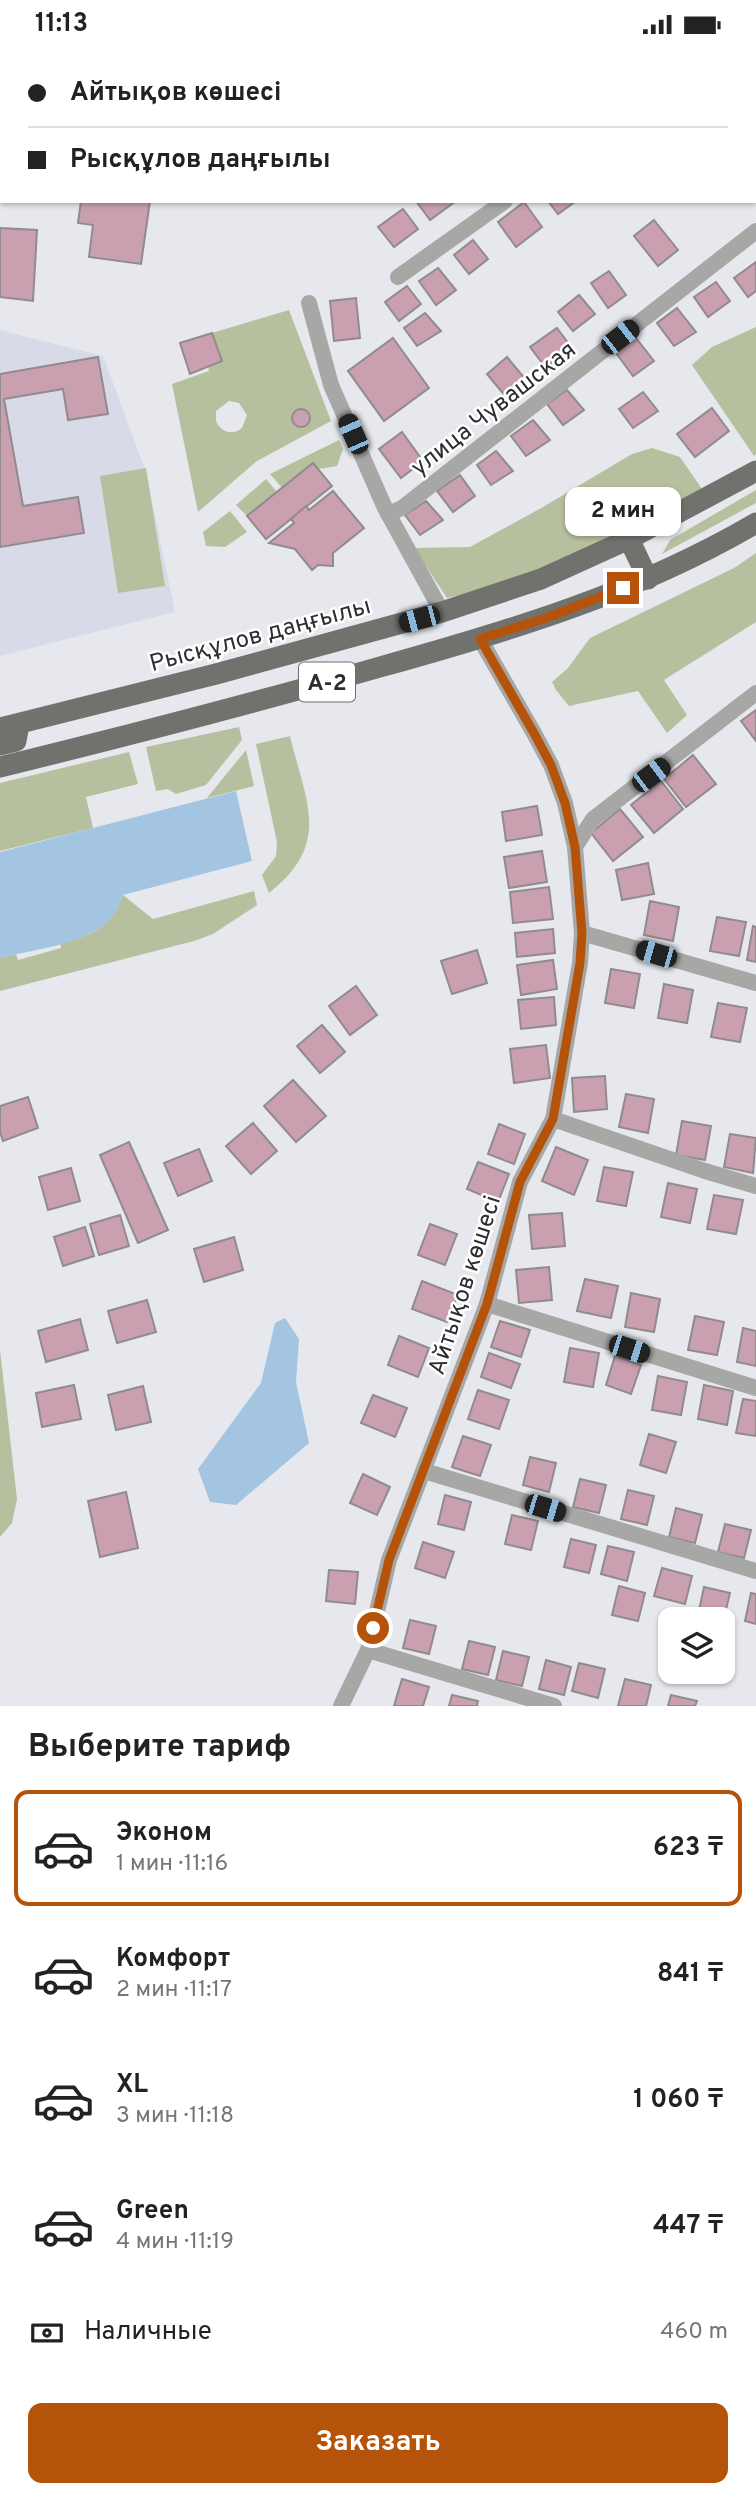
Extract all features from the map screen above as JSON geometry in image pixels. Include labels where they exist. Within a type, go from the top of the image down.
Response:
[{"type":"main road","name":"Рысқұлов даңғылы","points":[[9,726],[442,613],[541,579],[629,539],[756,471]]},
{"type":"main road","name":"A-2","points":[[0,767],[287,694],[549,617],[648,579],[756,523]]},
{"type":"main road","points":[[629,539],[648,579]]},
{"type":"main road","points":[[280,656],[287,694]]},
{"type":"main road","points":[[0,745],[16,741],[9,726]]},
{"type":"street","points":[[398,277],[502,203]]},
{"type":"street","name":"улица Чувашская","points":[[388,514],[402,508],[756,231]]},
{"type":"street","points":[[309,303],[331,385],[388,514],[442,613]]},
{"type":"street","name":"Айтықов көшесі","points":[[341,1706],[368,1650],[389,1560],[487,1304],[520,1182],[553,1119],[580,963],[582,933],[575,847],[565,803],[551,765],[480,639]]},
{"type":"street","points":[[575,847],[593,819],[756,694]]},
{"type":"street","points":[[582,933],[756,983]]},
{"type":"street","points":[[553,1119],[756,1186]]},
{"type":"street","points":[[487,1304],[756,1388]]},
{"type":"street","points":[[424,1471],[756,1571]]},
{"type":"street","points":[[368,1650],[554,1706]]},
{"type":"shaded area","points":[[0,330],[103,356],[146,472],[175,612],[0,656]]},
{"type":"green space","points":[[289,310],[331,421],[257,461],[198,512],[172,384],[209,371],[208,367],[222,361],[212,333]],"holes":[[[229,401],[239,403],[247,415],[242,428],[234,432],[224,430],[216,421],[216,411]]]},
{"type":"green space","points":[[756,327],[754,456],[692,365],[712,347]]},
{"type":"green space","points":[[339,440],[343,449],[337,466],[319,469],[313,463],[282,488],[270,474]]},
{"type":"green space","points":[[652,448],[680,457],[702,489],[546,567],[481,590],[447,598],[414,548],[470,547],[632,454]]},
{"type":"green space","points":[[146,468],[165,586],[118,593],[100,476]]},
{"type":"green space","points":[[266,479],[277,492],[247,516],[236,505]]},
{"type":"green space","points":[[756,490],[756,503],[662,554],[670,540]]},
{"type":"green space","points":[[230,511],[247,532],[225,547],[206,546],[203,532]]},
{"type":"green space","points":[[756,553],[756,622],[664,680],[687,715],[667,733],[638,691],[569,706],[556,690],[552,682],[568,668],[590,638],[734,568]]},
{"type":"green space","points":[[239,727],[242,740],[206,785],[176,794],[168,789],[156,791],[146,747]]},
{"type":"green space","points":[[290,736],[307,802],[308,839],[301,857],[289,875],[269,893],[262,875],[276,856],[277,842],[256,744]]},
{"type":"green space","points":[[246,750],[254,786],[207,798]]},
{"type":"green space","points":[[129,752],[138,784],[86,797],[93,828],[0,851],[0,783]]},
{"type":"green space","points":[[254,891],[257,905],[213,934],[0,991],[0,958],[16,954],[18,960],[61,948],[60,943],[91,933],[113,915],[123,895],[153,919]]},
{"type":"green space","points":[[0,1350],[17,1499],[12,1523],[0,1537]]},
{"type":"water","points":[[236,791],[252,861],[123,895],[112,916],[88,935],[0,958],[0,852]]},
{"type":"water","points":[[285,1318],[299,1339],[296,1382],[309,1443],[236,1505],[210,1502],[198,1469],[261,1383],[275,1323]]},
{"type":"building","points":[[81,203],[150,203],[141,264],[89,257],[93,225],[78,223]]},
{"type":"building","points":[[417,203],[453,203],[430,220]]},
{"type":"building","points":[[525,203],[542,227],[516,247],[498,222]]},
{"type":"building","points":[[550,203],[573,203],[558,214]]},
{"type":"building","points":[[403,209],[418,229],[394,247],[378,227]]},
{"type":"building","points":[[654,220],[678,250],[658,266],[634,236]]},
{"type":"building","points":[[0,228],[37,230],[33,301],[0,297]]},
{"type":"building","points":[[473,240],[488,259],[469,274],[454,255]]},
{"type":"building","points":[[756,262],[756,291],[748,297],[734,278]]},
{"type":"building","points":[[438,268],[456,290],[436,305],[419,281]]},
{"type":"building","points":[[609,271],[626,295],[608,308],[591,283]]},
{"type":"building","points":[[716,282],[730,301],[708,317],[694,297]]},
{"type":"building","points":[[407,286],[421,304],[399,321],[385,302]]},
{"type":"building","points":[[579,295],[595,314],[573,331],[558,312]]},
{"type":"building","points":[[356,298],[360,338],[334,341],[330,301]]},
{"type":"building","points":[[677,308],[696,332],[674,346],[657,323]]},
{"type":"building","points":[[425,313],[441,331],[417,346],[404,328]]},
{"type":"building","points":[[557,328],[572,348],[546,368],[530,347]]},
{"type":"building","points":[[212,333],[222,361],[190,374],[180,343]]},
{"type":"building","points":[[393,338],[429,388],[384,421],[348,371]]},
{"type":"building","points":[[636,338],[654,361],[633,376],[616,353]]},
{"type":"building","points":[[98,357],[108,414],[68,420],[63,389],[4,399],[23,506],[78,497],[84,533],[0,547],[0,374]]},
{"type":"building","points":[[507,357],[526,380],[506,397],[487,374]]},
{"type":"building","points":[[567,390],[584,410],[563,425],[547,404]]},
{"type":"building","points":[[643,392],[658,411],[633,428],[619,409]]},
{"type":"building","points":[[712,408],[729,431],[695,457],[677,434]]},
{"type":"building","points":[[297,409],[305,409],[310,418],[308,425],[297,427],[292,422],[292,414]]},
{"type":"building","points":[[533,420],[550,440],[526,456],[511,436]]},
{"type":"building","points":[[402,432],[423,461],[401,478],[379,449]]},
{"type":"building","points":[[496,451],[513,471],[491,485],[477,465]]},
{"type":"building","points":[[313,463],[332,486],[266,539],[247,516]]},
{"type":"building","points":[[460,475],[475,496],[453,512],[437,491]]},
{"type":"building","points":[[333,491],[364,528],[333,553],[333,566],[318,565],[312,570],[295,549],[269,543],[294,523],[291,519],[306,506],[309,510]]},
{"type":"building","points":[[426,501],[443,520],[420,535],[405,515]]},
{"type":"building","points":[[756,710],[756,741],[741,721]]},
{"type":"building","points":[[693,755],[716,784],[686,807],[664,779]]},
{"type":"building","points":[[661,781],[683,809],[654,833],[631,805]]},
{"type":"building","points":[[537,806],[542,835],[506,841],[502,812]]},
{"type":"building","points":[[620,809],[643,837],[613,861],[591,833]]},
{"type":"building","points":[[542,851],[547,882],[509,888],[504,857]]},
{"type":"building","points":[[648,863],[654,894],[622,900],[616,870]]},
{"type":"building","points":[[549,887],[553,919],[513,923],[510,892]]},
{"type":"building","points":[[650,901],[679,907],[673,941],[644,935]]},
{"type":"building","points":[[717,917],[746,922],[739,956],[710,951]]},
{"type":"building","points":[[753,926],[756,927],[756,962],[747,960]]},
{"type":"building","points":[[553,929],[555,953],[517,957],[515,933]]},
{"type":"building","points":[[477,950],[487,983],[452,994],[441,961]]},
{"type":"building","points":[[553,960],[557,989],[521,995],[517,965]]},
{"type":"building","points":[[611,969],[640,974],[634,1008],[605,1003]]},
{"type":"building","points":[[664,984],[693,990],[687,1023],[658,1018]]},
{"type":"building","points":[[356,986],[377,1015],[350,1035],[329,1006]]},
{"type":"building","points":[[554,997],[556,1025],[521,1029],[518,1000]]},
{"type":"building","points":[[718,1003],[747,1008],[740,1042],[711,1037]]},
{"type":"building","points":[[322,1025],[345,1052],[320,1073],[297,1046]]},
{"type":"building","points":[[546,1045],[550,1078],[514,1083],[510,1049]]},
{"type":"building","points":[[605,1076],[607,1109],[574,1112],[572,1078]]},
{"type":"building","points":[[293,1080],[326,1116],[296,1142],[264,1106]]},
{"type":"building","points":[[626,1094],[654,1099],[648,1133],[619,1127]]},
{"type":"building","points":[[28,1097],[38,1128],[3,1141],[0,1132],[0,1106]]},
{"type":"building","points":[[682,1121],[711,1126],[705,1160],[676,1155]]},
{"type":"building","points":[[253,1123],[277,1151],[251,1174],[226,1146]]},
{"type":"building","points":[[499,1124],[525,1134],[514,1164],[488,1154]]},
{"type":"building","points":[[730,1134],[756,1138],[753,1173],[724,1167]]},
{"type":"building","points":[[129,1142],[168,1230],[138,1243],[100,1155]]},
{"type":"building","points":[[556,1147],[588,1160],[574,1195],[542,1181]]},
{"type":"building","points":[[199,1149],[212,1181],[178,1196],[164,1163]]},
{"type":"building","points":[[478,1162],[509,1174],[498,1202],[467,1189]]},
{"type":"building","points":[[604,1167],[633,1172],[626,1206],[597,1201]]},
{"type":"building","points":[[71,1168],[80,1201],[48,1210],[39,1177]]},
{"type":"building","points":[[668,1183],[697,1189],[690,1223],[661,1217]]},
{"type":"building","points":[[714,1195],[743,1200],[736,1234],[707,1229]]},
{"type":"building","points":[[562,1213],[565,1246],[532,1249],[529,1215]]},
{"type":"building","points":[[120,1215],[129,1246],[99,1255],[90,1224]]},
{"type":"building","points":[[430,1224],[457,1234],[445,1265],[418,1255]]},
{"type":"building","points":[[85,1227],[94,1256],[63,1266],[54,1237]]},
{"type":"building","points":[[234,1237],[243,1270],[204,1282],[194,1249]]},
{"type":"building","points":[[549,1267],[552,1300],[519,1303],[516,1270]]},
{"type":"building","points":[[585,1279],[618,1286],[611,1318],[577,1311]]},
{"type":"building","points":[[422,1281],[458,1295],[447,1322],[412,1309]]},
{"type":"building","points":[[631,1293],[660,1299],[654,1332],[625,1327]]},
{"type":"building","points":[[147,1300],[156,1332],[117,1343],[108,1311]]},
{"type":"building","points":[[695,1316],[724,1322],[717,1355],[688,1350]]},
{"type":"building","points":[[80,1319],[88,1350],[46,1362],[38,1331]]},
{"type":"building","points":[[500,1321],[530,1330],[521,1357],[491,1347]]},
{"type":"building","points":[[743,1328],[756,1331],[756,1366],[737,1362]]},
{"type":"building","points":[[399,1336],[429,1348],[418,1377],[388,1365]]},
{"type":"building","points":[[570,1348],[599,1353],[593,1387],[564,1382]]},
{"type":"building","points":[[489,1353],[520,1364],[511,1388],[481,1377]]},
{"type":"building","points":[[615,1356],[641,1365],[631,1394],[606,1385]]},
{"type":"building","points":[[658,1376],[687,1382],[681,1415],[652,1410]]},
{"type":"building","points":[[74,1385],[81,1419],[42,1427],[36,1393]]},
{"type":"building","points":[[704,1385],[733,1391],[727,1425],[698,1419]]},
{"type":"building","points":[[143,1386],[151,1422],[116,1430],[108,1395]]},
{"type":"building","points":[[478,1390],[509,1400],[499,1429],[468,1419]]},
{"type":"building","points":[[373,1395],[407,1408],[395,1437],[361,1423]]},
{"type":"building","points":[[743,1399],[756,1401],[756,1436],[736,1433]]},
{"type":"building","points":[[649,1434],[676,1442],[666,1473],[640,1465]]},
{"type":"building","points":[[463,1436],[491,1445],[480,1476],[452,1467]]},
{"type":"building","points":[[530,1457],[556,1463],[549,1492],[523,1485]]},
{"type":"building","points":[[363,1474],[390,1487],[377,1515],[350,1503]]},
{"type":"building","points":[[580,1479],[606,1485],[599,1513],[573,1507]]},
{"type":"building","points":[[628,1490],[654,1496],[647,1525],[621,1519]]},
{"type":"building","points":[[126,1492],[138,1548],[100,1557],[88,1501]]},
{"type":"building","points":[[445,1495],[471,1502],[464,1530],[438,1524]]},
{"type":"building","points":[[676,1508],[702,1515],[695,1543],[669,1537]]},
{"type":"building","points":[[512,1515],[538,1521],[531,1550],[505,1544]]},
{"type":"building","points":[[725,1524],[751,1530],[744,1558],[718,1552]]},
{"type":"building","points":[[571,1539],[596,1545],[589,1573],[564,1567]]},
{"type":"building","points":[[423,1542],[454,1552],[445,1578],[415,1568]]},
{"type":"building","points":[[608,1546],[634,1552],[627,1581],[601,1574]]},
{"type":"building","points":[[662,1568],[692,1576],[685,1604],[654,1596]]},
{"type":"building","points":[[329,1570],[358,1572],[355,1604],[326,1601]]},
{"type":"building","points":[[619,1586],[645,1593],[638,1621],[612,1615]]},
{"type":"building","points":[[704,1587],[730,1593],[727,1607],[700,1607]]},
{"type":"building","points":[[751,1593],[756,1594],[756,1624],[745,1621]]},
{"type":"building","points":[[410,1620],[436,1626],[429,1654],[403,1648]]},
{"type":"building","points":[[469,1641],[495,1647],[488,1675],[462,1669]]},
{"type":"building","points":[[503,1651],[529,1657],[522,1686],[496,1680]]},
{"type":"building","points":[[546,1660],[571,1667],[564,1695],[539,1689]]},
{"type":"building","points":[[579,1663],[605,1669],[598,1698],[572,1691]]},
{"type":"building","points":[[402,1679],[429,1687],[423,1706],[394,1706]]},
{"type":"building","points":[[625,1679],[651,1685],[646,1706],[618,1706]]},
{"type":"building","points":[[452,1695],[478,1701],[477,1706],[449,1706]]},
{"type":"building","points":[[671,1695],[697,1701],[695,1706],[668,1706]]},
{"type":"route","points":[[373,1628],[389,1560],[487,1304],[520,1182],[553,1119],[580,963],[582,933],[575,847],[565,803],[551,765],[480,639],[549,617],[623,588]]}]
